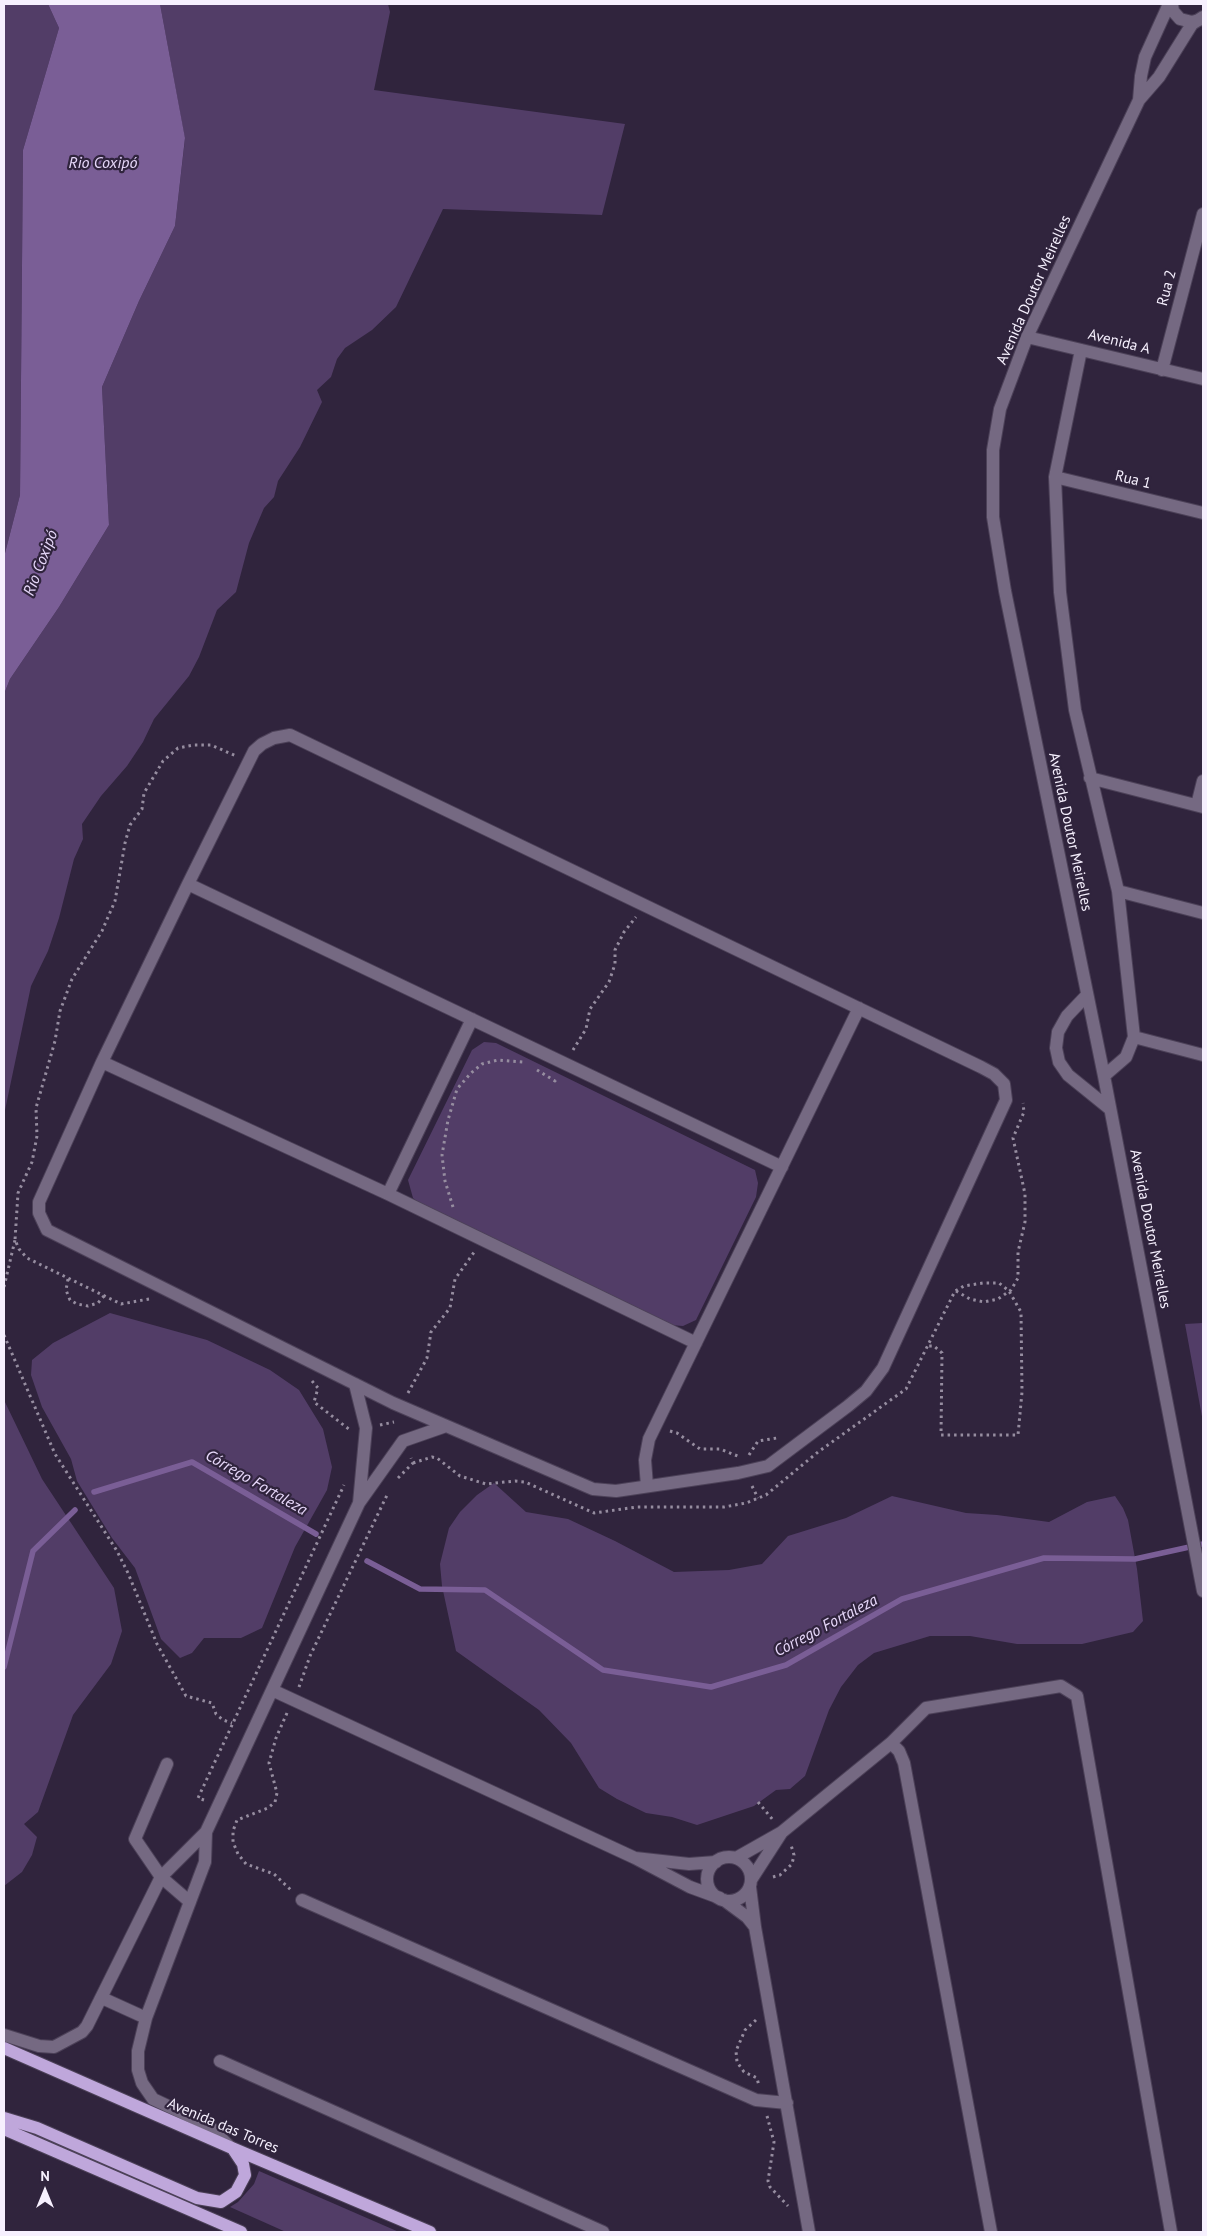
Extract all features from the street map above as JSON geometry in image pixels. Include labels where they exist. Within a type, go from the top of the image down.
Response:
[{"type":"main road","name":"Avenida das Torres","points":[[4,2048],[430,2232]]},
{"type":"main road","points":[[4,2118],[37,2128],[197,2198],[221,2202],[236,2192],[245,2175],[243,2164],[232,2148]]},
{"type":"main road","points":[[4,2129],[241,2232]]},
{"type":"street","points":[[1170,4],[1180,19],[1192,22],[1201,19]]},
{"type":"street","name":"Avenida Doutor Meirelles","points":[[1139,100],[1145,57],[1170,4]]},
{"type":"street","name":"Avenida Doutor Meirelles","points":[[1201,19],[1192,24],[1159,77],[1139,100],[1027,337],[1000,409],[993,450],[994,517],[1005,592],[1104,1076],[1203,1591]]},
{"type":"street","name":"Rua 2","points":[[1162,370],[1203,214]]},
{"type":"street","name":"Avenida A","points":[[1027,337],[1203,380]]},
{"type":"street","points":[[1081,350],[1055,477],[1060,592],[1075,710],[1118,891],[1134,1038],[1126,1057],[1104,1076]]},
{"type":"street","name":"Rua 1","points":[[1055,477],[1203,513]]},
{"type":"street","points":[[290,736],[860,1008],[994,1074],[1004,1084],[1006,1100],[883,1368],[866,1391],[768,1466],[738,1473],[616,1491],[593,1489],[402,1406],[47,1230],[39,1213],[39,1202],[102,1062],[248,761],[254,751],[262,744],[274,738],[290,736]]},
{"type":"street","points":[[1090,778],[1200,806],[1203,781]]},
{"type":"street","points":[[188,884],[782,1168]]},
{"type":"street","points":[[1118,891],[1203,913]]},
{"type":"street","points":[[1087,995],[1067,1016],[1058,1032],[1056,1048],[1059,1062],[1068,1075],[1110,1109]]},
{"type":"street","points":[[647,1486],[645,1460],[649,1439],[860,1008]]},
{"type":"street","points":[[388,1194],[472,1019]]},
{"type":"street","points":[[1134,1038],[1203,1055]]},
{"type":"street","points":[[102,1062],[388,1194],[696,1343]]},
{"type":"street","points":[[356,1384],[366,1428],[359,1503]]},
{"type":"street","points":[[4,2035],[39,2046],[54,2047],[82,2032],[102,1998],[161,1877],[206,1832],[359,1503],[403,1440],[446,1426]]},
{"type":"street","points":[[755,1927],[747,1917],[710,1888],[708,1874],[716,1862],[722,1858],[736,1858],[782,1832],[891,1743],[926,1708],[1061,1686],[1077,1696],[1171,2232]]},
{"type":"street","points":[[272,1690],[635,1858],[690,1887],[722,1899],[734,1900],[741,1897],[782,1832]]},
{"type":"street","points":[[891,1743],[899,1751],[904,1762],[991,2232]]},
{"type":"street","points":[[167,1764],[135,1839],[161,1877],[190,1902]]},
{"type":"street","points":[[206,1832],[206,1862],[146,2018],[138,2051],[138,2070],[142,2083],[153,2098],[208,2125],[232,2148]]},
{"type":"street","points":[[635,1858],[689,1864],[716,1862]]},
{"type":"street","points":[[736,1858],[747,1866],[755,1927],[809,2232]]},
{"type":"street","points":[[302,1900],[756,2100],[787,2103]]},
{"type":"street","points":[[102,1998],[146,2018]]},
{"type":"street","points":[[220,2061],[604,2232]]},
{"type":"path","points":[[4,1287],[15,1240],[18,1193],[32,1162],[37,1136],[36,1108],[56,1041],[60,1011],[72,979],[102,931],[115,901],[130,825],[142,809],[144,793],[163,761],[178,748],[194,745],[211,745],[248,761]]},
{"type":"path","points":[[534,1068],[555,1081],[586,1029],[590,1008],[609,982],[615,964],[615,950],[624,932],[644,904]]},
{"type":"path","points":[[455,1210],[451,1205],[442,1155],[448,1120],[458,1089],[471,1073],[482,1064],[498,1060],[513,1060],[527,1063]]},
{"type":"path","points":[[955,1291],[970,1299],[984,1302],[998,1299],[1011,1290],[1018,1278],[1018,1252],[1025,1222],[1025,1194],[1013,1138],[1024,1112],[1022,1094]]},
{"type":"path","points":[[351,1431],[394,1422],[427,1358],[431,1332],[450,1308],[455,1279],[473,1256],[481,1239]]},
{"type":"path","points":[[15,1240],[27,1258],[121,1304],[155,1298]]},
{"type":"path","points":[[68,1279],[66,1290],[70,1300],[77,1304],[88,1306],[98,1303],[104,1296]]},
{"type":"path","points":[[4,1335],[54,1454],[117,1551],[157,1644],[186,1696],[212,1703],[216,1714],[223,1720],[232,1723]]},
{"type":"path","points":[[306,1378],[314,1382],[318,1388],[314,1402],[351,1431],[352,1437]]},
{"type":"path","points":[[656,1424],[677,1433],[700,1449],[720,1449],[747,1460]]},
{"type":"path","points":[[393,1482],[413,1463],[403,1440]]},
{"type":"path","points":[[242,1818],[198,1798],[346,1479]]},
{"type":"path","points":[[302,1900],[274,1874],[246,1864],[238,1854],[233,1842],[233,1831],[237,1820],[268,1808],[275,1802],[277,1793],[269,1763],[276,1738],[310,1656],[389,1491]]},
{"type":"path","points":[[758,1802],[794,1848],[792,1864],[780,1875],[771,1877]]},
{"type":"path","points":[[754,2012],[756,2021],[745,2030],[736,2051],[738,2062],[744,2072],[757,2078],[774,2142],[768,2180],[770,2187],[789,2208]]},
{"type":"shaded area","points":[[4,4],[48,4],[59,28],[23,150],[20,495],[4,557]]},
{"type":"shaded area","points":[[160,4],[388,4],[390,12],[374,90],[625,124],[602,215],[443,209],[396,307],[372,330],[345,348],[337,359],[331,377],[317,390],[322,402],[300,447],[278,481],[274,497],[264,508],[249,543],[236,592],[217,610],[199,657],[189,676],[154,719],[143,742],[127,766],[101,796],[82,824],[83,839],[74,859],[59,918],[48,951],[31,986],[4,1115],[4,694],[10,679],[59,607],[109,525],[102,387],[139,301],[175,226],[185,139]]},
{"type":"shaded area","points":[[484,1042],[496,1043],[755,1170],[758,1183],[756,1197],[696,1320],[683,1326],[670,1325],[422,1206],[413,1198],[408,1180],[472,1050]]},
{"type":"shaded area","points":[[110,1313],[207,1340],[270,1370],[299,1390],[323,1429],[332,1467],[327,1490],[295,1547],[262,1628],[241,1638],[204,1638],[192,1653],[180,1658],[161,1639],[135,1568],[112,1538],[77,1481],[71,1459],[42,1407],[31,1375],[32,1360],[53,1343]]},
{"type":"shaded area","points":[[1203,1323],[1203,1422],[1185,1324]]},
{"type":"shaded area","points":[[4,1400],[42,1479],[114,1588],[122,1631],[111,1664],[73,1715],[38,1812],[24,1824],[37,1837],[32,1855],[22,1872],[4,1886]]},
{"type":"shaded area","points":[[494,1483],[526,1512],[568,1519],[674,1572],[729,1570],[762,1564],[788,1536],[846,1518],[892,1496],[966,1513],[1049,1522],[1087,1502],[1115,1496],[1128,1520],[1137,1569],[1143,1621],[1133,1632],[1082,1644],[1017,1644],[970,1636],[930,1636],[874,1653],[858,1665],[841,1687],[829,1710],[805,1776],[790,1789],[776,1790],[754,1806],[697,1825],[672,1817],[646,1813],[599,1788],[571,1743],[539,1710],[456,1651],[442,1586],[440,1564],[449,1528],[460,1512],[477,1495]]},
{"type":"shaded area","points":[[259,2171],[399,2232],[286,2232],[230,2207],[238,2202],[254,2184]]},
{"type":"water","name":"Rio Coxipó","points":[[48,4],[160,4],[185,138],[175,226],[139,301],[102,387],[109,525],[59,607],[10,679],[4,694],[4,557],[20,495],[23,150],[59,28]]},
{"type":"waterway","name":"Córrego Fortaleza","points":[[94,1492],[192,1462],[316,1534]]},
{"type":"waterway","name":"Córrego Fortaleza","points":[[4,1667],[33,1551],[75,1510]]},
{"type":"waterway","name":"Córrego Fortaleza","points":[[367,1561],[420,1589],[485,1590],[603,1670],[711,1687],[786,1665],[902,1599],[1044,1558],[1135,1559],[1203,1544]]}]
